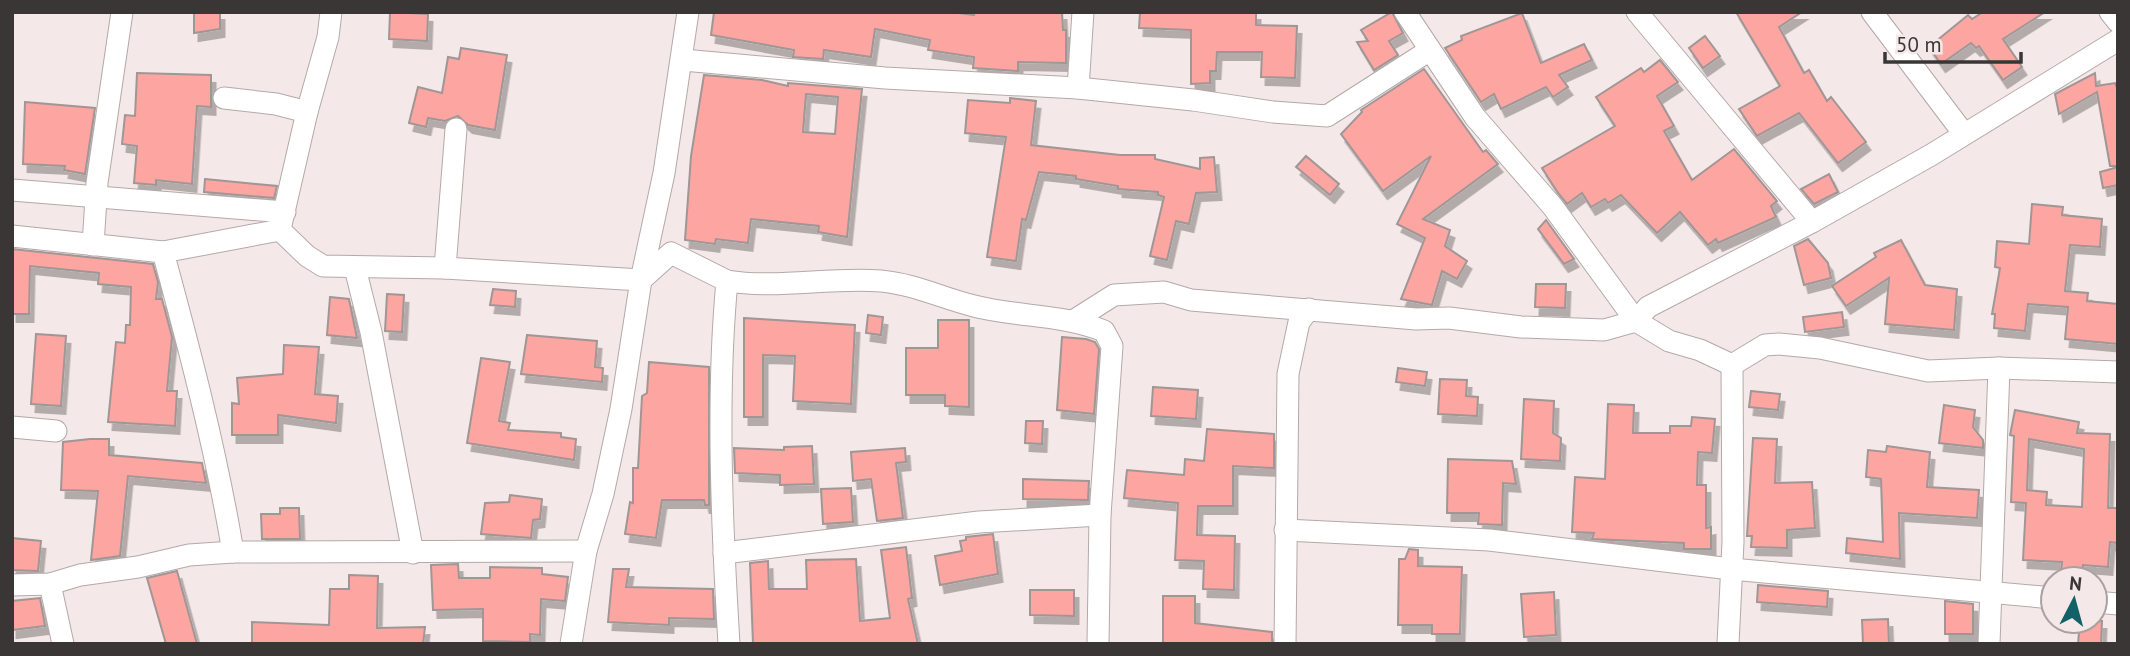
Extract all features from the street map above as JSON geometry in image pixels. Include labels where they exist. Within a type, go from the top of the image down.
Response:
[{"type":"street","points":[[93,244],[96,198],[122,12]]},
{"type":"street","points":[[282,221],[307,112],[328,37],[331,12]]},
{"type":"street","points":[[571,644],[586,551],[603,494],[621,410],[640,280],[664,173],[683,60],[688,12]]},
{"type":"street","points":[[1078,88],[1083,12]]},
{"type":"street","points":[[1405,12],[1475,117],[1553,207],[1636,321],[1669,341],[1700,349],[1732,365]]},
{"type":"street","points":[[1637,12],[1812,222]]},
{"type":"street","points":[[1872,12],[1964,134]]},
{"type":"street","points":[[2110,12],[2118,22]]},
{"type":"street","points":[[1073,321],[1114,295],[1164,292],[1191,300],[1416,319],[1449,318],[1521,327],[1604,330],[1636,321],[1648,307],[1812,222],[2118,40]]},
{"type":"street","points":[[683,60],[885,78],[1078,88],[1327,116],[1430,50]]},
{"type":"street","points":[[224,98],[276,104],[307,112]]},
{"type":"street","points":[[444,268],[456,129]]},
{"type":"street","points":[[12,190],[282,221],[307,256],[323,266],[444,268],[640,280],[671,253],[726,281],[758,286],[806,281],[881,281],[912,286],[973,306],[1027,317],[1073,321],[1104,331],[1112,346],[1100,515],[1098,644]]},
{"type":"street","points":[[12,236],[163,251],[282,221]]},
{"type":"street","points":[[163,251],[222,484],[233,552]]},
{"type":"street","points":[[355,268],[371,331],[413,553]]},
{"type":"street","points":[[726,281],[723,324],[724,554],[729,644]]},
{"type":"street","points":[[1285,644],[1288,374],[1299,322],[1309,309]]},
{"type":"street","points":[[1732,365],[1765,345],[1779,344],[1821,348],[1928,371],[1999,368],[2118,372]]},
{"type":"street","points":[[1728,644],[1732,365]]},
{"type":"street","points":[[1989,644],[1999,368]]},
{"type":"street","points":[[12,426],[56,431]]},
{"type":"street","points":[[724,554],[979,522],[1100,515]]},
{"type":"street","points":[[1285,530],[1489,540],[1731,569],[2039,596]]},
{"type":"street","points":[[12,584],[50,584],[80,575],[138,567],[189,555],[233,552],[586,551]]},
{"type":"street","points":[[50,584],[63,644]]},
{"type":"building","points":[[194,12],[220,12],[220,29],[194,33]]},
{"type":"building","points":[[390,12],[428,14],[427,41],[389,39]]},
{"type":"building","points":[[714,12],[951,12],[974,15],[974,12],[1062,12],[1063,30],[1066,30],[1066,63],[1018,62],[1018,71],[973,68],[974,57],[928,50],[930,40],[875,29],[871,57],[824,50],[823,59],[793,57],[794,50],[711,35]]},
{"type":"building","points":[[1140,12],[1256,12],[1256,25],[1297,26],[1295,78],[1261,77],[1262,52],[1217,52],[1216,71],[1210,71],[1210,83],[1191,84],[1191,30],[1139,28]]},
{"type":"building","points":[[1392,12],[1403,33],[1389,41],[1398,55],[1374,70],[1357,42],[1368,41],[1361,30]]},
{"type":"building","points":[[1736,12],[1802,12],[1779,27],[1804,73],[1809,70],[1827,101],[1831,97],[1866,142],[1838,163],[1799,113],[1757,136],[1739,109],[1780,86]]},
{"type":"building","points":[[1983,12],[2045,12],[2003,39],[2022,67],[2003,80],[1979,46],[1976,48],[1971,43],[1941,64],[1929,47],[1968,15],[1972,19]]},
{"type":"building","points":[[1522,13],[1541,63],[1584,44],[1592,60],[1559,75],[1568,87],[1553,97],[1546,87],[1501,109],[1494,94],[1481,102],[1445,48],[1462,40],[1461,36]]},
{"type":"building","points":[[1705,36],[1720,56],[1703,68],[1689,48]]},
{"type":"building","points":[[461,48],[507,55],[495,130],[468,125],[458,116],[445,121],[428,118],[426,127],[409,123],[418,87],[442,93],[448,57],[459,59]]},
{"type":"building","points":[[1660,60],[1678,82],[1657,96],[1674,126],[1664,131],[1692,180],[1734,149],[1777,201],[1771,206],[1776,217],[1718,243],[1716,239],[1708,245],[1680,212],[1657,233],[1621,195],[1608,203],[1605,199],[1591,207],[1582,193],[1567,204],[1558,193],[1542,168],[1615,126],[1596,97],[1641,68],[1644,72]]},
{"type":"building","points":[[1424,69],[1483,152],[1486,150],[1498,164],[1423,219],[1450,230],[1445,246],[1467,261],[1457,279],[1442,271],[1432,305],[1401,299],[1425,238],[1397,224],[1431,156],[1383,191],[1341,134],[1361,110]]},
{"type":"building","points":[[137,73],[211,75],[211,107],[197,106],[192,184],[156,180],[156,185],[134,183],[137,146],[122,144],[125,115],[135,116]]},
{"type":"building","points":[[2095,73],[2096,86],[2115,83],[2118,90],[2118,166],[2110,166],[2097,92],[2059,114],[2055,94]]},
{"type":"building","points":[[704,75],[762,80],[788,86],[788,83],[862,89],[847,237],[818,232],[819,226],[751,219],[748,243],[716,239],[715,244],[685,240],[691,156]],"holes":[[[806,94],[838,97],[835,134],[803,132]]]},
{"type":"building","points":[[1010,98],[1036,101],[1031,145],[1120,155],[1155,155],[1155,159],[1200,169],[1200,158],[1214,157],[1217,192],[1196,193],[1189,224],[1176,221],[1167,260],[1150,256],[1164,197],[1158,195],[1158,192],[1118,189],[1118,186],[1076,179],[1076,176],[1039,172],[1026,220],[1022,219],[1016,261],[987,257],[1006,137],[965,133],[968,100],[1010,103]]},
{"type":"building","points":[[25,102],[95,108],[85,174],[64,170],[65,166],[23,164]]},
{"type":"building","points":[[1306,156],[1339,184],[1330,195],[1296,167]]},
{"type":"building","points":[[2118,167],[2118,185],[2103,188],[2100,172]]},
{"type":"building","points":[[1829,174],[1838,192],[1814,204],[1801,189]]},
{"type":"building","points":[[205,179],[277,186],[274,198],[204,192]]},
{"type":"building","points":[[2032,204],[2063,207],[2062,215],[2102,219],[2100,247],[2070,245],[2065,291],[2088,293],[2087,301],[2118,304],[2118,344],[2065,339],[2068,307],[2028,304],[2025,331],[1994,328],[1995,314],[1992,314],[2000,268],[1995,267],[1997,241],[2029,244]]},
{"type":"building","points":[[1546,220],[1574,259],[1564,264],[1538,229]]},
{"type":"building","points":[[1808,239],[1828,263],[1831,278],[1804,285],[1794,246]]},
{"type":"building","points":[[1901,240],[1925,285],[1957,289],[1954,330],[1885,324],[1889,278],[1846,306],[1832,286],[1876,257],[1874,253]]},
{"type":"building","points":[[12,249],[153,264],[158,282],[156,299],[162,299],[172,337],[167,391],[177,391],[175,426],[108,422],[116,342],[125,343],[126,325],[130,325],[131,287],[98,284],[99,273],[30,266],[29,314],[12,314]]},
{"type":"building","points":[[1536,284],[1566,284],[1565,308],[1535,307]]},
{"type":"building","points":[[493,289],[516,291],[515,307],[490,305]]},
{"type":"building","points":[[387,294],[404,295],[402,332],[385,331]]},
{"type":"building","points":[[330,297],[349,299],[357,338],[327,335]]},
{"type":"building","points":[[1842,312],[1844,327],[1805,332],[1803,317]]},
{"type":"building","points":[[868,315],[883,317],[881,335],[866,333]]},
{"type":"building","points":[[744,318],[855,325],[851,404],[793,401],[795,356],[763,355],[763,417],[744,417]]},
{"type":"building","points":[[938,320],[969,320],[969,407],[945,406],[945,395],[906,395],[906,348],[938,348]]},
{"type":"building","points":[[36,334],[66,336],[61,406],[31,404]]},
{"type":"building","points":[[527,335],[597,341],[595,367],[603,368],[602,382],[521,374]]},
{"type":"building","points":[[1062,337],[1086,339],[1095,342],[1099,349],[1094,414],[1057,410]]},
{"type":"building","points":[[284,345],[319,347],[315,394],[338,396],[336,423],[278,415],[278,435],[232,435],[232,403],[239,404],[237,378],[283,374]]},
{"type":"building","points":[[481,358],[510,362],[499,421],[510,423],[508,430],[561,433],[561,437],[576,439],[574,460],[467,443]]},
{"type":"building","points":[[649,362],[709,367],[709,505],[705,505],[704,500],[662,500],[656,538],[625,534],[630,502],[633,503],[633,468],[638,468],[642,396],[647,393]]},
{"type":"building","points":[[1398,368],[1427,372],[1425,386],[1396,382]]},
{"type":"building","points":[[1440,379],[1467,380],[1466,396],[1478,397],[1477,416],[1438,414]]},
{"type":"building","points":[[1153,387],[1198,390],[1196,419],[1151,416]]},
{"type":"building","points":[[1751,391],[1780,394],[1778,410],[1749,407]]},
{"type":"building","points":[[1524,399],[1554,401],[1553,433],[1561,438],[1560,461],[1521,459]]},
{"type":"building","points":[[1608,404],[1634,405],[1633,433],[1670,433],[1670,426],[1691,426],[1692,417],[1715,419],[1712,453],[1698,452],[1697,485],[1706,485],[1706,528],[1711,527],[1711,549],[1684,549],[1684,543],[1592,539],[1594,533],[1572,532],[1575,477],[1605,479]]},
{"type":"building","points":[[1944,405],[1975,410],[1973,427],[1983,440],[1983,448],[1939,443]]},
{"type":"building","points":[[2015,410],[2079,422],[2077,433],[2110,434],[2108,508],[2118,508],[2118,543],[2110,542],[2108,565],[2062,565],[2062,562],[2023,560],[2026,503],[2011,502],[2014,436],[2010,435]],"holes":[[[2029,439],[2084,449],[2082,507],[2046,505],[2047,492],[2027,490]]]},
{"type":"building","points":[[1026,421],[1043,421],[1042,444],[1025,443]]},
{"type":"building","points":[[1207,429],[1274,434],[1274,468],[1233,466],[1233,506],[1198,506],[1197,535],[1235,536],[1234,590],[1203,589],[1204,561],[1175,560],[1178,503],[1124,498],[1127,470],[1184,475],[1185,459],[1204,461]]},
{"type":"building","points":[[1753,438],[1777,439],[1775,483],[1812,482],[1815,528],[1787,530],[1787,548],[1751,547],[1752,536],[1747,536]]},
{"type":"building","points":[[109,439],[109,455],[202,463],[206,483],[128,476],[120,556],[91,560],[98,491],[61,490],[63,442]]},
{"type":"building","points":[[812,446],[814,484],[780,485],[780,475],[735,473],[734,448],[784,450],[784,447]]},
{"type":"building","points":[[1887,446],[1930,452],[1927,487],[1979,490],[1977,518],[1899,513],[1900,559],[1846,553],[1847,538],[1883,542],[1881,479],[1866,477],[1868,450],[1886,452]]},
{"type":"building","points":[[905,448],[906,462],[896,463],[903,518],[877,521],[871,479],[853,481],[851,452]]},
{"type":"building","points":[[1448,459],[1512,461],[1516,484],[1503,483],[1502,525],[1478,524],[1479,513],[1447,513]]},
{"type":"building","points":[[1023,479],[1089,481],[1088,500],[1023,499]]},
{"type":"building","points":[[851,488],[853,522],[823,524],[821,489]]},
{"type":"building","points":[[510,495],[542,499],[540,519],[533,520],[531,538],[481,534],[485,503],[509,502]]},
{"type":"building","points":[[280,508],[299,508],[300,539],[262,539],[261,514],[280,514]]},
{"type":"building","points":[[993,534],[998,574],[940,585],[935,556],[962,551],[960,541],[966,540],[966,537]]},
{"type":"building","points":[[12,538],[41,541],[38,571],[12,570]]},
{"type":"building","points":[[906,547],[912,598],[908,599],[918,644],[753,644],[750,563],[768,561],[769,589],[807,589],[806,560],[856,559],[860,621],[890,618],[881,550]]},
{"type":"building","points":[[1409,549],[1418,550],[1418,566],[1462,567],[1460,634],[1432,634],[1432,625],[1398,625],[1399,559],[1405,559]]},
{"type":"building","points":[[458,564],[459,578],[490,578],[490,567],[542,568],[542,574],[568,577],[565,601],[541,599],[540,635],[530,634],[530,642],[483,641],[483,609],[433,610],[431,565]]},
{"type":"building","points":[[613,569],[629,569],[626,587],[713,589],[714,619],[669,618],[669,625],[608,622]]},
{"type":"building","points":[[177,571],[197,644],[166,644],[147,578]]},
{"type":"building","points":[[349,575],[378,576],[377,628],[425,627],[423,644],[252,644],[252,622],[329,625],[330,589],[349,589]]},
{"type":"building","points":[[1758,585],[1828,591],[1827,607],[1757,602]]},
{"type":"building","points":[[1030,590],[1074,590],[1074,616],[1030,615]]},
{"type":"building","points":[[1554,592],[1556,635],[1524,637],[1521,594]]},
{"type":"building","points":[[1163,596],[1195,596],[1195,623],[1272,632],[1272,644],[1163,644]]},
{"type":"building","points":[[40,598],[45,626],[12,630],[12,601]]},
{"type":"building","points":[[1945,601],[1973,604],[1973,634],[1945,634]]},
{"type":"building","points":[[1888,619],[1889,644],[1863,644],[1862,620]]},
{"type":"building","points":[[2079,635],[2101,635],[2101,644],[2078,644]]}]
